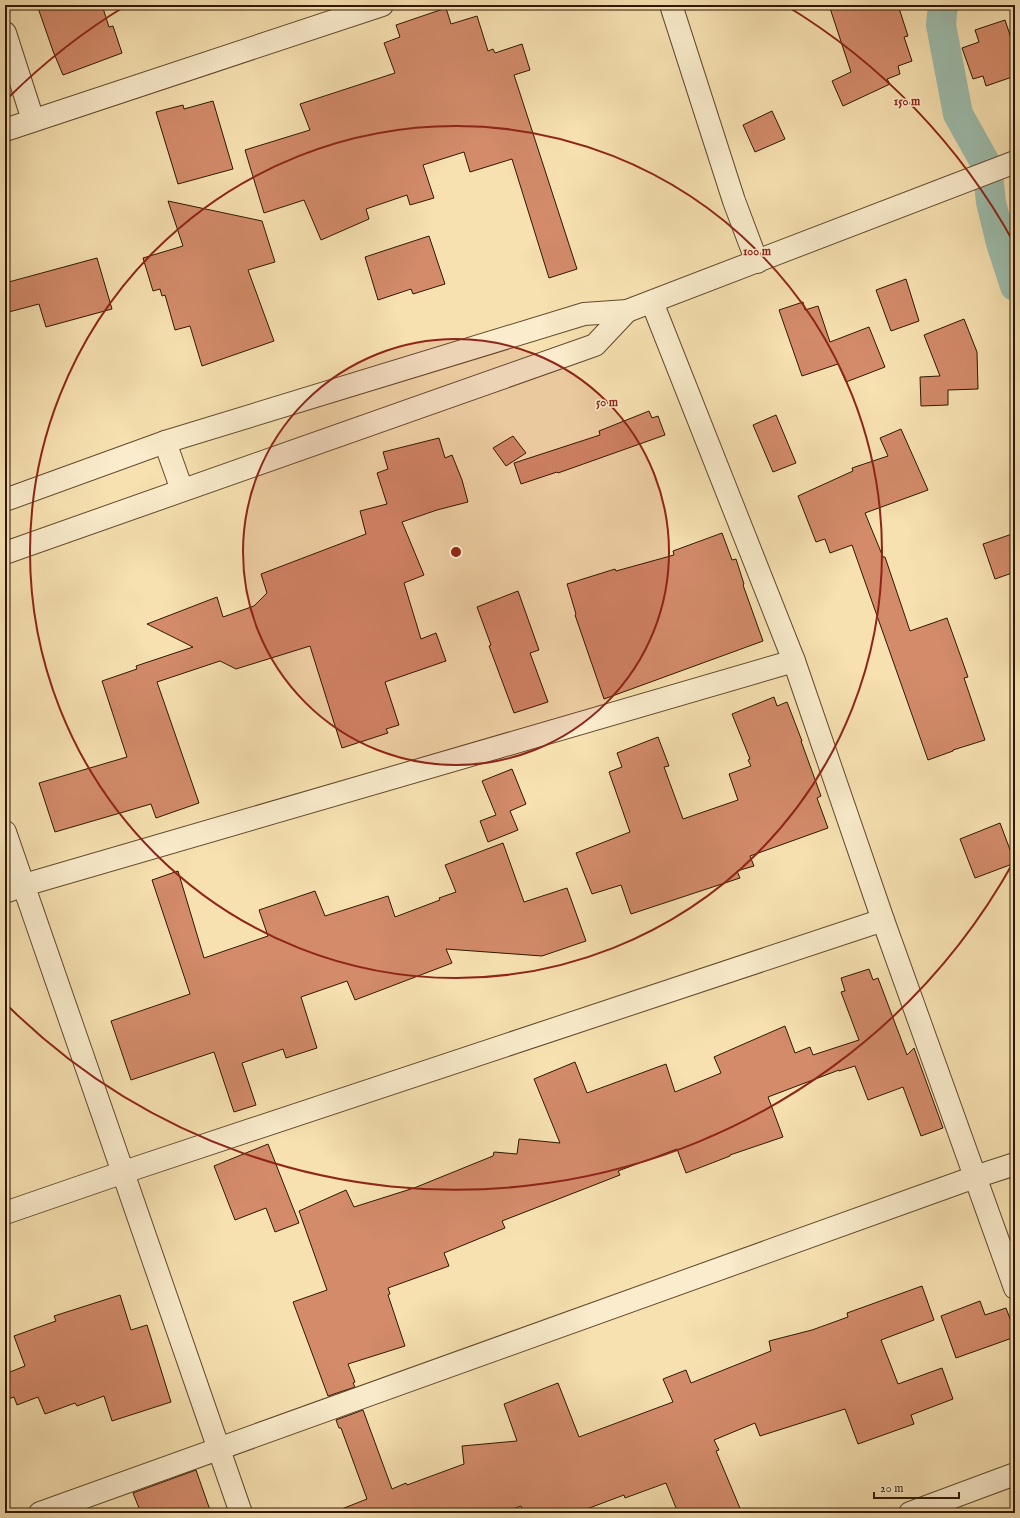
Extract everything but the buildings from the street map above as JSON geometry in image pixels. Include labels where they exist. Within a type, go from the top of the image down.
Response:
[{"type":"street","points":[[5,130],[382,5]]},
{"type":"street","points":[[671,5],[734,201],[757,262]]},
{"type":"street","points":[[5,33],[33,120]]},
{"type":"street","points":[[5,500],[165,442],[584,314],[627,312],[1015,162]]},
{"type":"street","points":[[652,302],[794,661],[883,920],[1015,1288]]},
{"type":"street","points":[[5,553],[595,345],[627,312]]},
{"type":"street","points":[[165,442],[182,490]]},
{"type":"street","points":[[14,888],[794,661]]},
{"type":"street","points":[[5,832],[14,888],[124,1172],[241,1513]]},
{"type":"street","points":[[5,1213],[124,1172],[883,920]]},
{"type":"street","points":[[40,1513],[975,1176],[1015,1164]]},
{"type":"street","points":[[910,1513],[1015,1474]]},
{"type":"waterway","points":[[943,5],[941,25],[958,114],[987,166],[991,202],[1001,243],[1015,286]]}]
